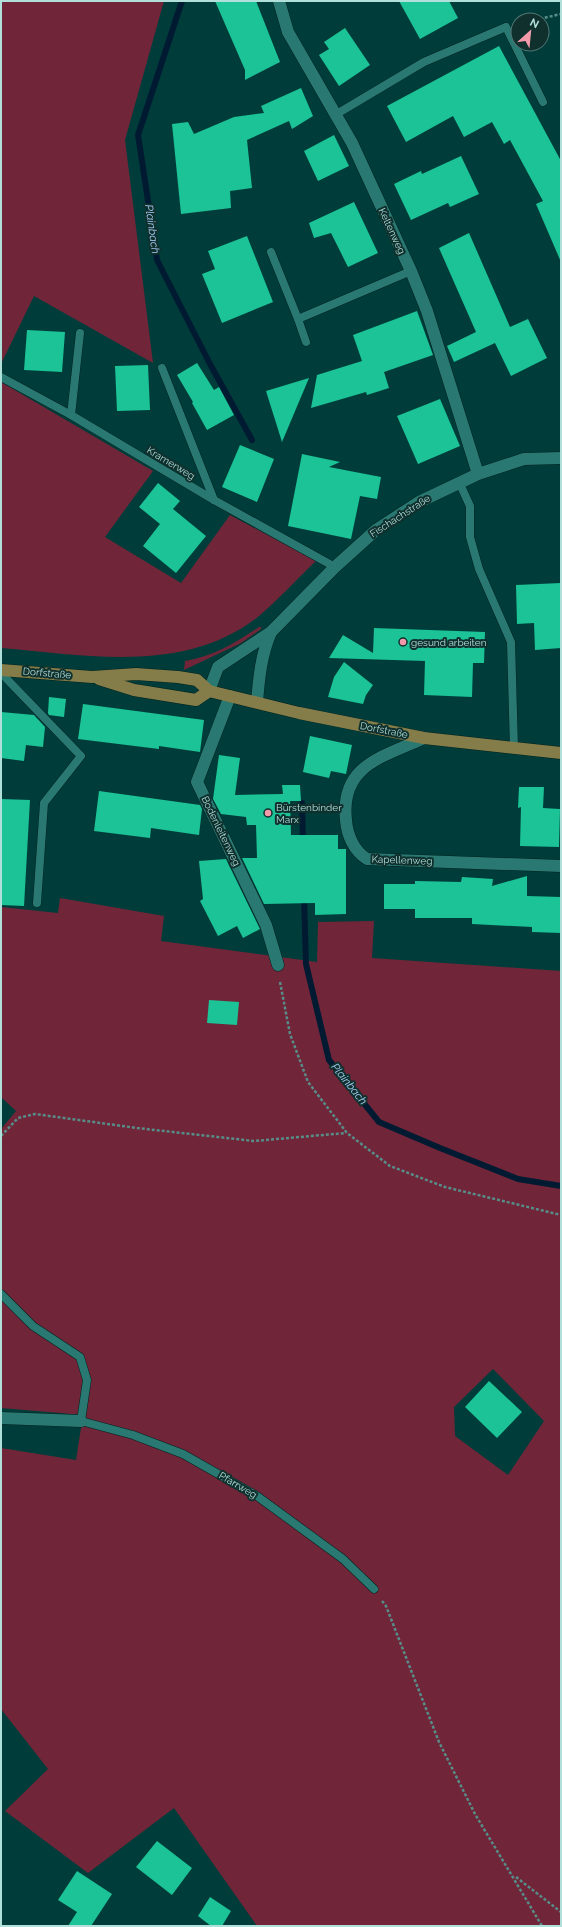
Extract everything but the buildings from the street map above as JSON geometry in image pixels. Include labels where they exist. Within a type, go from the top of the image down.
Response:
[{"type":"main road","name":"Dorfstraße","points":[[1,671],[92,677],[136,674],[178,677],[197,680],[209,691],[299,713],[424,738],[561,753]]},
{"type":"main road","name":"Dorfstraße","points":[[92,677],[134,690],[196,700],[209,691]]},
{"type":"street","name":"Keltenweg","points":[[279,1],[288,32],[352,143],[411,271],[427,311],[478,474]]},
{"type":"street","name":"Fischachstraße","points":[[209,691],[218,668],[271,632],[335,567],[376,530],[419,502],[478,474],[524,459],[561,458]]},
{"type":"street","name":"Fischachstraße","points":[[256,702],[261,663],[271,632]]},
{"type":"street","name":"Bodenleitenweg","points":[[230,696],[197,782],[266,926],[278,965]]},
{"type":"street","name":"Kapellenweg","points":[[424,738],[366,764],[351,782],[344,805],[347,830],[358,853],[367,859],[561,866]]},
{"type":"street","name":"Pfarrweg","points":[[1,1418],[81,1421]]},
{"type":"lane","points":[[335,114],[424,62],[506,27],[543,102]]},
{"type":"lane","points":[[271,252],[298,318],[306,342]]},
{"type":"lane","points":[[298,318],[411,271]]},
{"type":"lane","points":[[71,415],[80,333]]},
{"type":"lane","points":[[162,368],[214,500]]},
{"type":"lane","name":"Kramerweg","points":[[1,377],[71,415],[214,500],[335,567]]},
{"type":"lane","points":[[459,482],[470,506],[470,537],[479,569],[511,642],[514,748]]},
{"type":"lane","points":[[1,671],[81,756],[44,803],[37,903]]},
{"type":"lane","points":[[1,1294],[33,1326],[80,1357],[87,1380],[81,1421]]},
{"type":"lane","name":"Pfarrweg","points":[[81,1421],[133,1435],[183,1454],[257,1496],[344,1559],[374,1589]]},
{"type":"path","points":[[550,17],[561,14]]},
{"type":"path","points":[[278,965],[290,1034],[308,1082],[347,1133],[390,1166],[445,1187],[561,1215]]},
{"type":"path","points":[[1,1136],[18,1118],[35,1114],[137,1128],[254,1141],[347,1133]]},
{"type":"path","points":[[374,1589],[386,1606],[439,1742],[475,1814],[514,1876],[542,1926]]},
{"type":"path","points":[[514,1876],[561,1912]]},
{"type":"shaded area","points":[[1,1],[164,1],[125,140],[153,363],[34,296],[1,364]]},
{"type":"shaded area","points":[[1,382],[153,471],[105,537],[181,583],[230,515],[316,561],[259,616],[230,635],[200,647],[168,654],[135,657],[101,657],[1,648]]},
{"type":"shaded area","points":[[261,627],[261,629],[241,643],[184,670],[185,661],[205,656],[224,648]]},
{"type":"shaded area","points":[[60,898],[164,916],[161,941],[317,962],[318,922],[374,921],[372,958],[561,971],[561,1926],[257,1926],[174,1808],[88,1873],[5,1811],[48,1769],[1,1709],[1,1448],[76,1460],[83,1415],[1,1408],[1,1129],[16,1111],[1,1097],[1,907],[58,913]],"holes":[[[493,1369],[544,1421],[508,1475],[455,1436],[454,1407]]]},
{"type":"waterway","name":"Plainbach","points":[[182,1],[138,135],[157,260],[210,364],[252,440]]},
{"type":"waterway","name":"Plainbach","points":[[302,803],[303,843]]},
{"type":"waterway","name":"Plainbach","points":[[304,896],[306,964],[329,1060],[379,1122],[518,1179],[561,1186]]},
{"type":"place","name":"gesund arbeiten","points":[[403,642]]},
{"type":"place","name":"Bürstenbinder Marx","points":[[268,813]]}]
